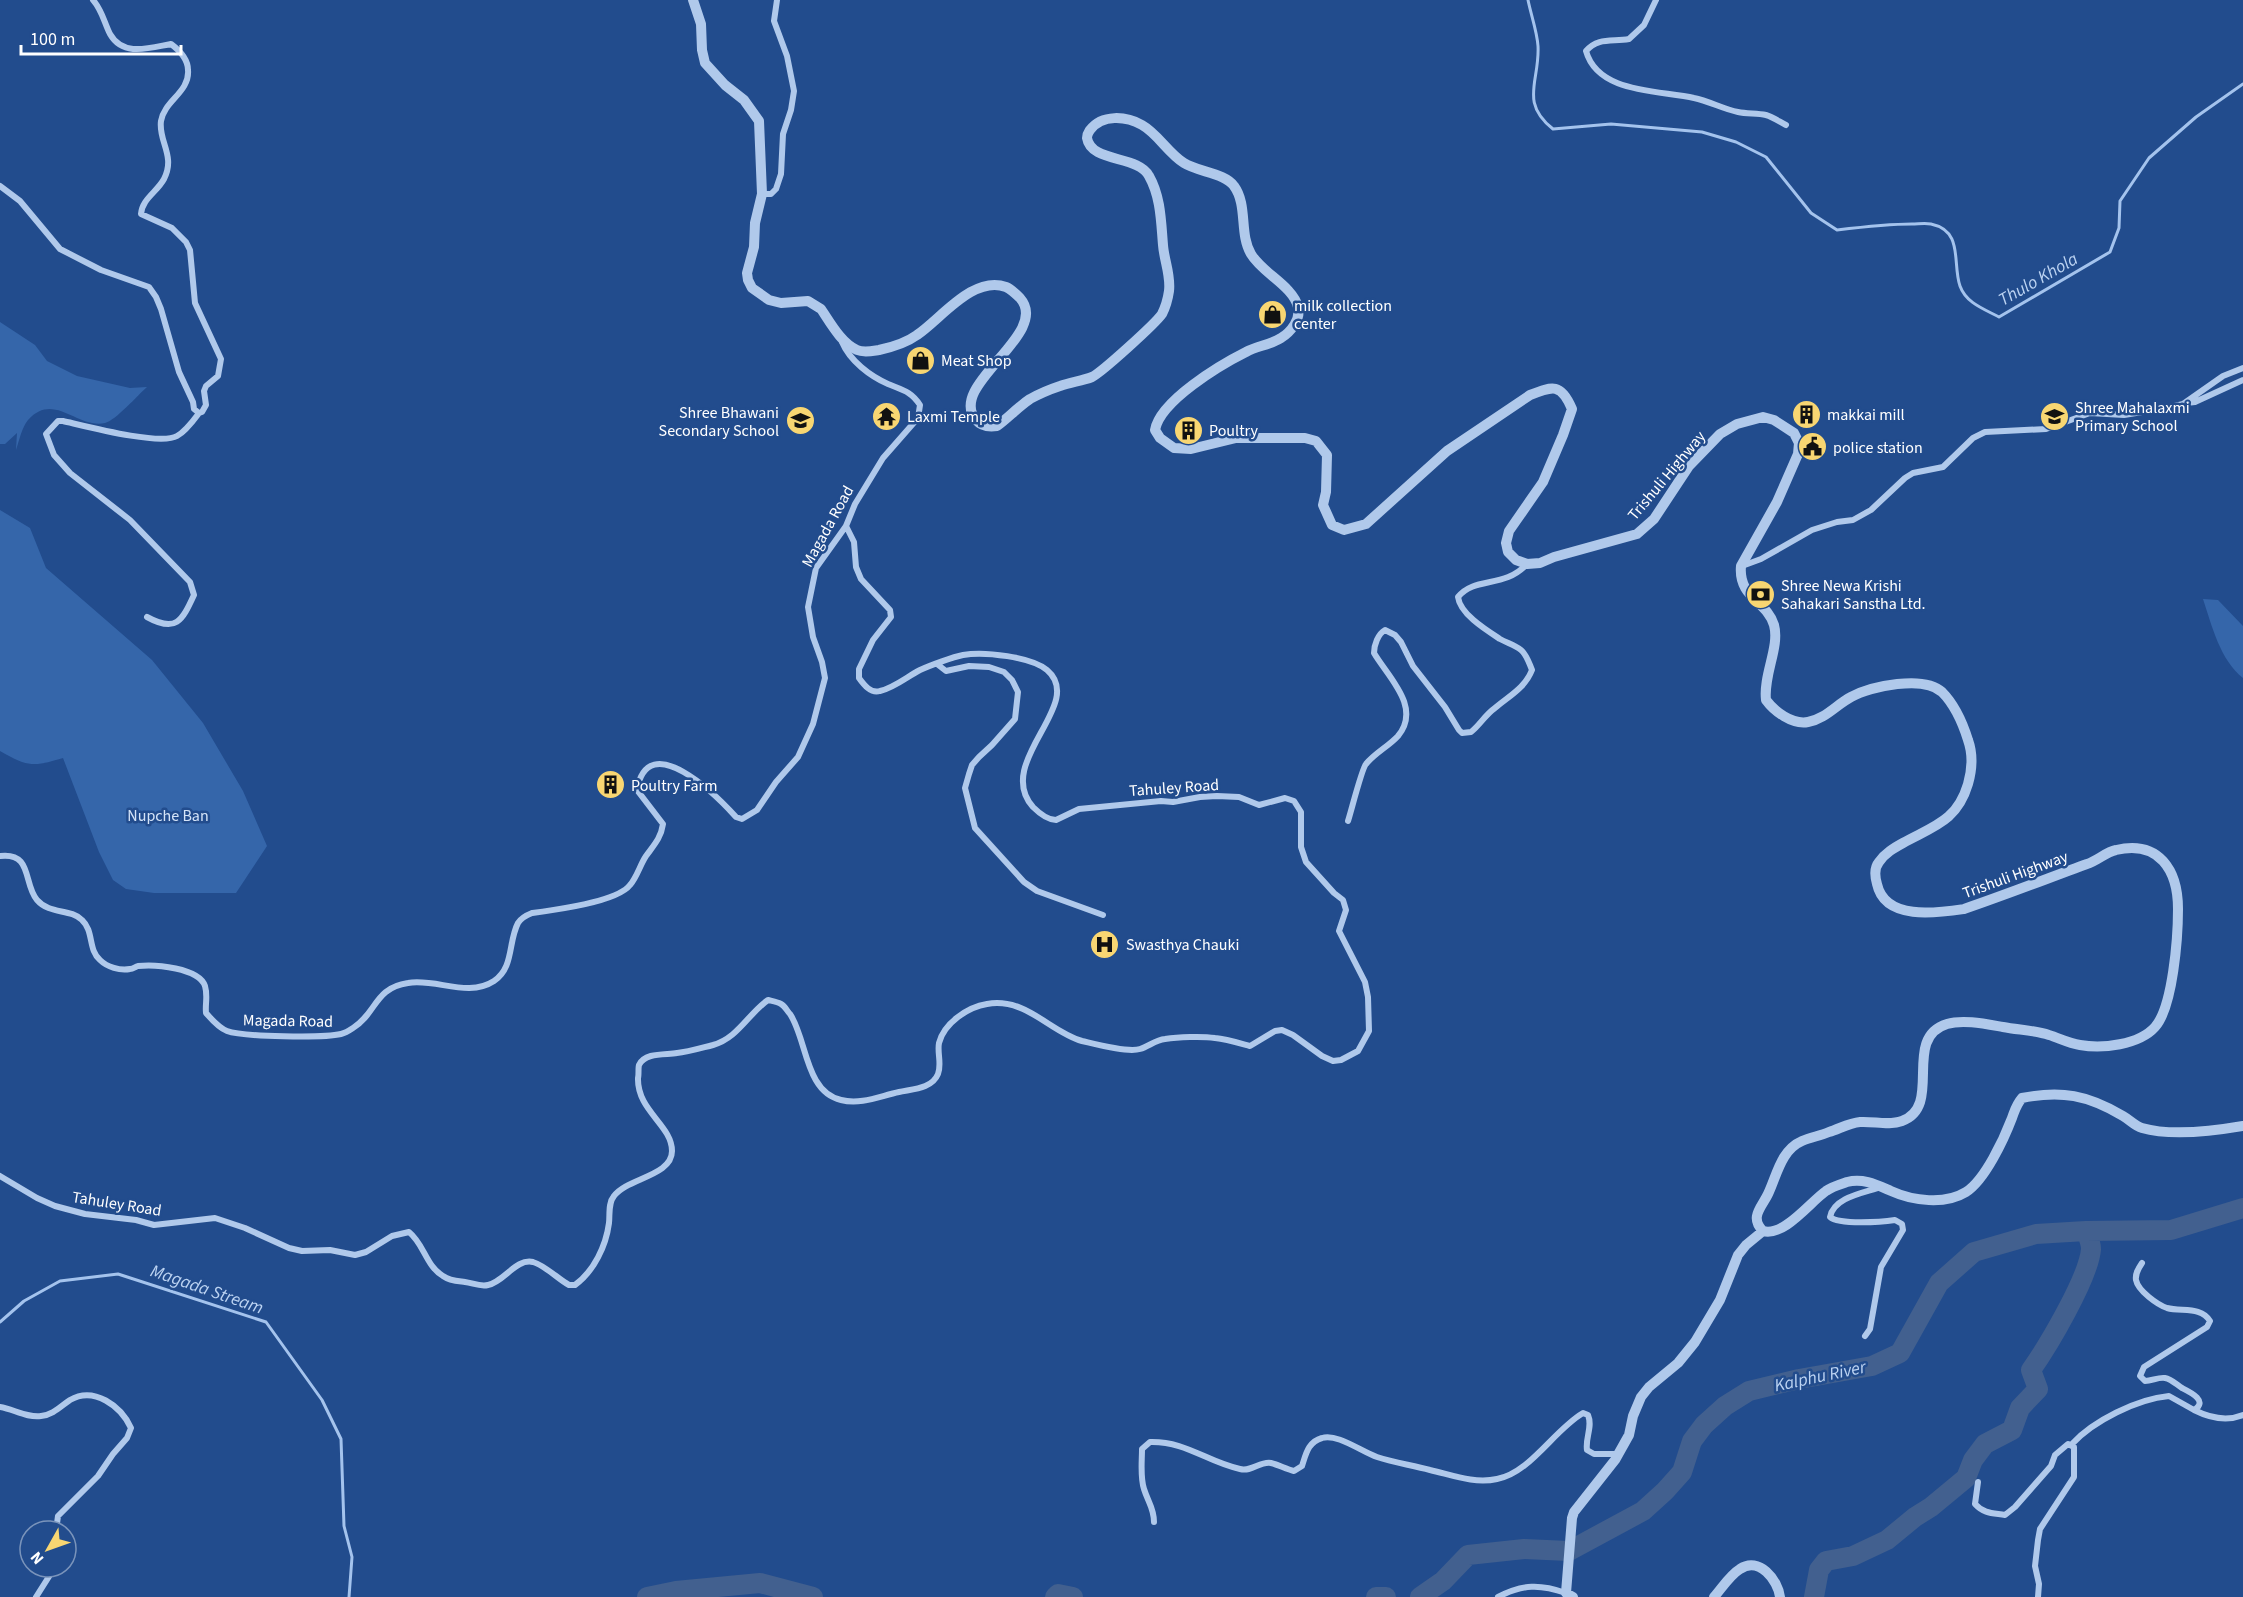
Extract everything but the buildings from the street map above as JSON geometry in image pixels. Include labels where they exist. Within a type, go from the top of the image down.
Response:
[{"type":"street","points":[[93,0],[100,8],[110,33],[123,48],[136,50],[171,44],[187,62],[189,72],[185,83],[181,92],[169,103],[161,121],[160,130],[168,152],[164,179],[143,204],[141,214],[172,228],[186,242],[190,250],[195,303],[221,359],[218,376],[206,386],[204,391],[206,405],[204,410],[199,412],[177,437],[165,440],[137,437],[63,421],[58,421],[46,435],[54,455],[70,473],[130,520],[190,582],[194,595],[182,619],[175,624],[163,626],[147,617]]},
{"type":"street","points":[[693,0],[701,24],[705,63],[720,80],[744,100],[759,121],[762,194],[755,223],[754,247],[747,273],[752,288],[769,300],[781,303],[808,301],[816,305],[838,333],[857,350],[868,352],[891,348],[918,335],[951,306],[976,290],[988,285],[1010,289],[1022,300],[1026,319],[1014,340],[978,384],[971,401],[971,413],[980,424],[997,426],[1030,400],[1062,385],[1094,376],[1106,368],[1162,313],[1169,292],[1170,280],[1163,248],[1161,216],[1148,173],[1131,162],[1116,160],[1093,149],[1087,138],[1097,122],[1116,118],[1129,120],[1149,130],[1182,162],[1195,169],[1224,177],[1234,186],[1240,201],[1245,241],[1251,255],[1293,297],[1298,306],[1296,321],[1292,329],[1281,338],[1248,351],[1217,368],[1174,401],[1156,424],[1155,430],[1160,438],[1174,448],[1191,448],[1236,438],[1305,438],[1316,441],[1327,455],[1326,492],[1323,505],[1326,516],[1332,525],[1344,530],[1366,524],[1425,469],[1475,431],[1530,395],[1545,389],[1556,388],[1562,391],[1572,408],[1569,420],[1543,482],[1519,514],[1509,531],[1506,543],[1508,552],[1516,560],[1527,564],[1518,574],[1497,582],[1471,585],[1458,597],[1459,604],[1465,612],[1526,655],[1532,670],[1528,681],[1494,708],[1471,732],[1462,733],[1413,666],[1407,651],[1395,635],[1385,630],[1380,633],[1374,653],[1405,702],[1407,715],[1398,735],[1365,765],[1348,821]]},
{"type":"street","points":[[762,194],[771,194],[776,189],[782,174],[783,134],[791,110],[794,91],[787,56],[774,21],[777,0]]},
{"type":"street","points":[[1656,0],[1644,25],[1629,39],[1604,40],[1592,44],[1586,51],[1589,62],[1596,69],[1607,78],[1631,88],[1685,96],[1737,112],[1768,115],[1786,125]]},
{"type":"street","points":[[0,186],[20,201],[60,249],[101,270],[148,287],[156,297],[161,309],[182,380],[194,402],[194,409],[199,412]]},
{"type":"street","name":"Magada Road","points":[[0,856],[16,858],[22,862],[34,897],[41,904],[57,912],[70,913],[81,918],[90,930],[93,951],[105,964],[115,968],[130,969],[136,966],[188,971],[198,976],[206,991],[206,1013],[225,1030],[295,1037],[341,1034],[360,1022],[381,995],[392,988],[407,983],[422,982],[463,988],[482,986],[494,981],[504,970],[518,922],[524,917],[532,913],[606,899],[629,887],[661,835],[663,824],[637,790],[639,777],[651,765],[662,764],[673,767],[697,779],[736,817],[742,819],[757,810],[776,782],[798,757],[813,724],[825,678],[808,607],[816,568],[846,526],[865,486],[883,458],[918,418],[920,405],[907,391],[877,379],[855,361],[845,350],[838,333]]},
{"type":"street","points":[[2183,404],[2223,376],[2243,368]]},
{"type":"street","points":[[1741,566],[1761,560],[1812,530],[1837,522],[1853,520],[1870,510],[1905,478],[1913,473],[1943,467],[1963,446],[1985,432],[2046,429],[2090,413],[2142,413],[2195,402],[2243,380]]},
{"type":"street","name":"Trishuli Highway","points":[[1527,564],[1540,563],[1637,534],[1654,519],[1689,466],[1720,434],[1750,419],[1763,417],[1774,420],[1794,433],[1799,443],[1798,454],[1777,502],[1741,566],[1740,576],[1749,595],[1769,615],[1774,624],[1775,638],[1765,691],[1766,700],[1781,715],[1805,723],[1817,719],[1863,691],[1898,683],[1928,685],[1941,691],[1956,712],[1969,742],[1971,771],[1961,802],[1953,814],[1942,824],[1892,849],[1877,864],[1875,875],[1877,887],[1889,902],[1898,907],[1922,913],[1964,909],[2091,863],[2114,850],[2146,848],[2156,854],[2168,867],[2174,882],[2178,910],[2177,954],[2170,987],[2156,1026],[2146,1035],[2131,1041],[2082,1046],[2048,1035],[1976,1023],[1949,1023],[1940,1027],[1934,1031],[1926,1044],[1922,1064],[1922,1104],[1917,1111],[1902,1121],[1858,1122],[1793,1145],[1785,1155],[1768,1194],[1756,1213],[1756,1222],[1763,1231]]},
{"type":"street","name":"Tahuley Road","points":[[0,1176],[55,1206],[86,1214],[136,1220],[154,1225],[215,1218],[245,1228],[289,1248],[302,1251],[330,1250],[355,1255],[366,1252],[392,1236],[409,1232],[418,1239],[433,1267],[441,1276],[453,1281],[478,1286],[490,1285],[525,1263],[533,1262],[569,1285],[575,1285],[591,1269],[600,1252],[609,1224],[612,1198],[633,1181],[651,1175],[664,1167],[672,1158],[669,1138],[648,1111],[642,1098],[638,1084],[639,1065],[643,1060],[658,1054],[677,1053],[715,1044],[741,1029],[759,1006],[768,1000],[783,1004],[793,1019],[801,1036],[813,1077],[825,1091],[837,1099],[848,1102],[912,1090],[934,1081],[939,1073],[939,1043],[943,1033],[955,1020],[968,1011],[987,1004],[1004,1004],[1038,1016],[1063,1033],[1080,1040],[1129,1050],[1172,1038],[1215,1037],[1250,1046],[1275,1031],[1282,1030],[1333,1061],[1341,1060],[1358,1051],[1369,1031],[1365,982],[1339,931],[1346,910],[1343,900],[1306,862],[1301,847],[1301,812],[1294,801],[1285,798],[1259,805],[1239,797],[1200,797],[1173,802],[1161,801],[1085,808],[1051,820],[1034,807],[1026,797],[1023,781],[1034,741],[1049,721],[1055,704],[1058,687],[1053,676],[1045,668],[1034,663],[996,655],[963,655],[922,669],[879,692],[871,691],[859,678],[859,669],[878,631],[891,617],[890,610],[861,579],[856,567],[854,542],[846,526]]},
{"type":"street","points":[[937,664],[946,671],[969,666],[989,667],[1004,672],[1012,680],[1018,692],[1015,719],[972,765],[969,774],[965,789],[975,828],[1024,882],[1043,893],[1103,915]]},
{"type":"street","points":[[1498,1597],[1533,1585],[1569,1595],[1568,1572],[1574,1512],[1618,1455],[1629,1434],[1641,1397],[1649,1387],[1678,1363],[1695,1342],[1720,1300],[1738,1255],[1746,1245],[1763,1231],[1774,1232],[1797,1217],[1826,1190],[1846,1182],[1872,1182],[1914,1199],[1953,1198],[1968,1191],[1981,1177],[2012,1119],[2016,1104],[2022,1098],[2031,1096],[2060,1093],[2079,1095],[2124,1116],[2139,1127],[2158,1132],[2243,1126]]},
{"type":"street","points":[[1865,1336],[1870,1329],[1881,1267],[1903,1230],[1902,1224],[1895,1220],[1842,1221],[1833,1220],[1830,1217],[1831,1211],[1841,1201],[1881,1187]]},
{"type":"street","points":[[2142,1263],[2135,1279],[2145,1293],[2167,1308],[2201,1313],[2210,1321],[2207,1327],[2153,1361],[2141,1372],[2140,1376],[2145,1381],[2162,1377],[2169,1379],[2197,1396],[2200,1403],[2199,1407],[2194,1410]]},
{"type":"street","points":[[0,1407],[41,1416],[52,1413],[82,1395],[105,1399],[127,1420],[131,1428],[127,1438],[98,1476],[58,1519]]},
{"type":"street","points":[[1978,1482],[1975,1504],[1988,1514],[2005,1515],[2015,1507],[2051,1466],[2055,1455],[2061,1448],[2072,1444],[2096,1423],[2146,1400],[2169,1396],[2214,1418],[2228,1420],[2243,1415]]},
{"type":"street","points":[[1154,1522],[1154,1510],[1143,1488],[1142,1449],[1150,1442],[1166,1441],[1181,1445],[1243,1470],[1271,1463],[1294,1471],[1302,1466],[1308,1448],[1323,1437],[1332,1437],[1373,1455],[1408,1466],[1455,1477],[1487,1480],[1511,1476],[1583,1413],[1588,1415],[1590,1420],[1587,1450],[1594,1454],[1618,1455]]},
{"type":"street","points":[[2038,1597],[2039,1584],[2035,1566],[2038,1540],[2044,1523],[2074,1477],[2075,1450],[2072,1444]]},
{"type":"street","points":[[1714,1597],[1736,1572],[1743,1566],[1750,1566],[1766,1571],[1779,1590],[1780,1597]]},
{"type":"street","points":[[36,1597],[47,1579]]},
{"type":"green space","points":[[0,322],[35,345],[47,361],[77,376],[130,388],[147,387],[120,413],[105,423],[85,421],[66,413],[47,409],[38,412],[28,420],[22,430],[16,450],[17,433],[5,444],[0,444]]},
{"type":"green space","name":"Nupche Ban","points":[[0,510],[30,528],[46,568],[152,660],[203,723],[243,791],[267,846],[236,893],[154,893],[126,889],[113,880],[99,852],[63,758],[31,764],[0,751]]},
{"type":"green space","points":[[2203,599],[2218,600],[2243,626],[2243,678],[2228,662]]},
{"type":"waterway","name":"Thulo Khola","points":[[1528,0],[1538,46],[1534,100],[1537,110],[1553,129],[1611,124],[1702,132],[1736,142],[1766,157],[1811,213],[1837,230],[1924,224],[1941,228],[1953,241],[1958,277],[1963,292],[1976,305],[1999,317],[2110,252],[2119,228],[2120,201],[2149,158],[2196,117],[2243,84]]},
{"type":"waterway","name":"Kalphu River","points":[[1420,1597],[1443,1581],[1468,1555],[1524,1549],[1569,1551],[1643,1511],[1682,1472],[1692,1441],[1704,1425],[1725,1406],[1749,1391],[1799,1379],[1872,1366],[1900,1353],[1939,1283],[1974,1252],[2036,1234],[2171,1230],[2243,1208]]},
{"type":"waterway","points":[[1814,1597],[1819,1570],[1826,1561],[1853,1556],[1887,1540],[1966,1478],[1973,1460],[1985,1444],[2012,1430],[2020,1408],[2038,1389],[2031,1370],[2057,1329],[2076,1293],[2089,1261],[2091,1249],[2086,1231]]},
{"type":"waterway","name":"Magada Stream","points":[[0,1322],[24,1301],[60,1281],[118,1274],[266,1322],[322,1400],[341,1439],[344,1526],[352,1557],[349,1597]]},
{"type":"waterway","name":"Kalphu River","points":[[647,1597],[676,1591],[760,1583],[813,1597]]},
{"type":"waterway","name":"Kalphu River","points":[[1055,1597],[1058,1594],[1073,1597]]},
{"type":"waterway","name":"Kalphu River","points":[[1376,1597],[1386,1597]]},
{"type":"place","name":"milk collection center","points":[[1273,314]]},
{"type":"place","name":"Meat Shop","points":[[920,360]]},
{"type":"place","name":"makkai mill","points":[[1806,414]]},
{"type":"place","name":"Laxmi Temple","points":[[886,416]]},
{"type":"place","name":"Shree Mahalaxmi Primary School","points":[[2054,416]]},
{"type":"place","name":"Shree Bhawani Secondary School","points":[[800,421]]},
{"type":"place","name":"Poultry","points":[[1188,430]]},
{"type":"place","name":"police station","points":[[1812,447]]},
{"type":"place","name":"Shree Newa Krishi Sahakari Sanstha Ltd.","points":[[1760,594]]},
{"type":"place","name":"Poultry Farm","points":[[610,785]]},
{"type":"place","name":"Swasthya Chauki","points":[[1105,944]]}]
